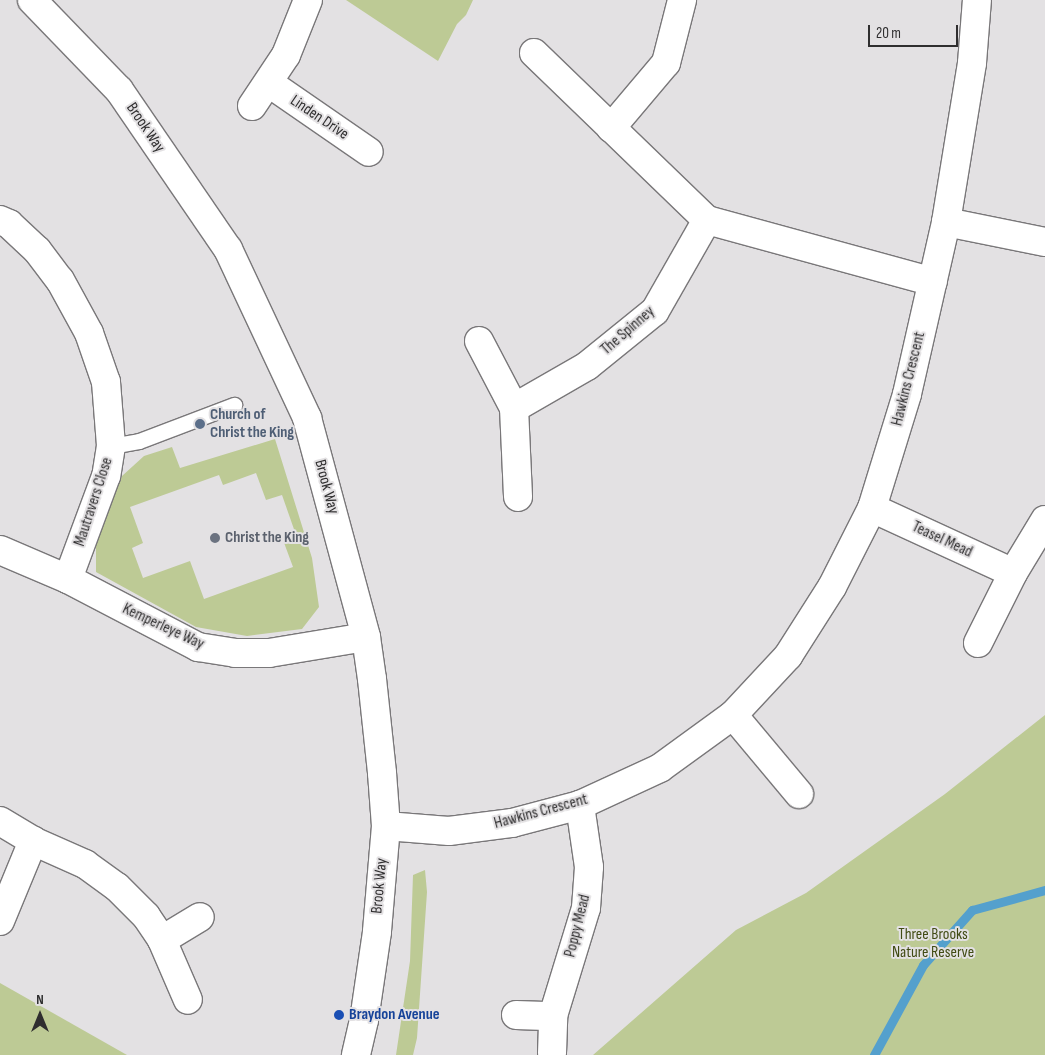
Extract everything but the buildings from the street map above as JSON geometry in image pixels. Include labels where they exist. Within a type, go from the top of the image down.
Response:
[{"type":"street","name":"Brook Way","points":[[32,0],[119,90],[228,249],[307,418],[366,637],[372,679],[386,826],[376,932],[364,1020],[356,1055]]},
{"type":"street","points":[[252,106],[286,55],[308,0]]},
{"type":"street","points":[[611,128],[666,63],[682,0]]},
{"type":"street","name":"Hawkins Crescent","points":[[386,826],[449,831],[512,823],[580,805],[660,768],[733,715],[788,656],[832,587],[872,508],[907,394],[946,222],[972,63],[977,0]]},
{"type":"street","points":[[534,53],[706,220],[932,282]]},
{"type":"street","name":"Linden Drive","points":[[269,83],[369,152]]},
{"type":"street","name":"Mautravers Close","points":[[0,220],[9,224],[37,250],[60,280],[89,333],[106,382],[111,446],[106,476],[68,579]]},
{"type":"street","name":"The Spinney","points":[[514,408],[587,366],[654,311],[706,220]]},
{"type":"street","points":[[946,222],[1045,242]]},
{"type":"street","points":[[479,341],[514,408],[518,498]]},
{"type":"street","name":"Teasel Mead","points":[[872,508],[1013,573]]},
{"type":"street","points":[[978,643],[1013,573],[1045,520]]},
{"type":"street","name":"Kemperleye Way","points":[[0,550],[68,579],[198,647],[235,653],[269,653],[366,637]]},
{"type":"street","points":[[733,715],[799,794]]},
{"type":"street","name":"Poppy Mead","points":[[552,1053],[553,1016],[586,908],[590,867],[580,805]]},
{"type":"street","points":[[0,821],[32,841],[85,864],[117,887],[146,916],[162,940],[188,1000]]},
{"type":"street","points":[[0,921],[32,841]]},
{"type":"street","points":[[162,940],[200,917]]},
{"type":"street","points":[[516,1015],[553,1016]]},
{"type":"lane","points":[[111,446],[139,441],[234,405]]},
{"type":"green space","points":[[346,0],[473,0],[466,15],[457,24],[438,61]]},
{"type":"green space","points":[[275,439],[312,558],[319,607],[302,629],[247,636],[196,627],[96,572],[96,539],[122,476],[144,456],[172,447],[180,468]],"holes":[[[256,473],[266,500],[282,495],[296,535],[283,540],[293,567],[204,599],[190,561],[143,578],[132,548],[143,543],[130,507],[219,475],[223,485]]]},
{"type":"green space","name":"Three Brooks Nature Reserve","points":[[1045,715],[1045,1055],[593,1055],[736,930],[806,893],[945,794]]},
{"type":"green space","points":[[425,870],[427,892],[417,1038],[413,1055],[396,1055],[410,961],[413,875]]},
{"type":"green space","points":[[0,983],[127,1055],[0,1055]]},
{"type":"waterway","points":[[874,1055],[923,965],[972,910],[1045,890]]},
{"type":"place","name":"Church of Christ the King","points":[[200,424]]},
{"type":"place","name":"Christ the King","points":[[215,538]]},
{"type":"place","name":"Braydon Avenue","points":[[339,1015]]}]
